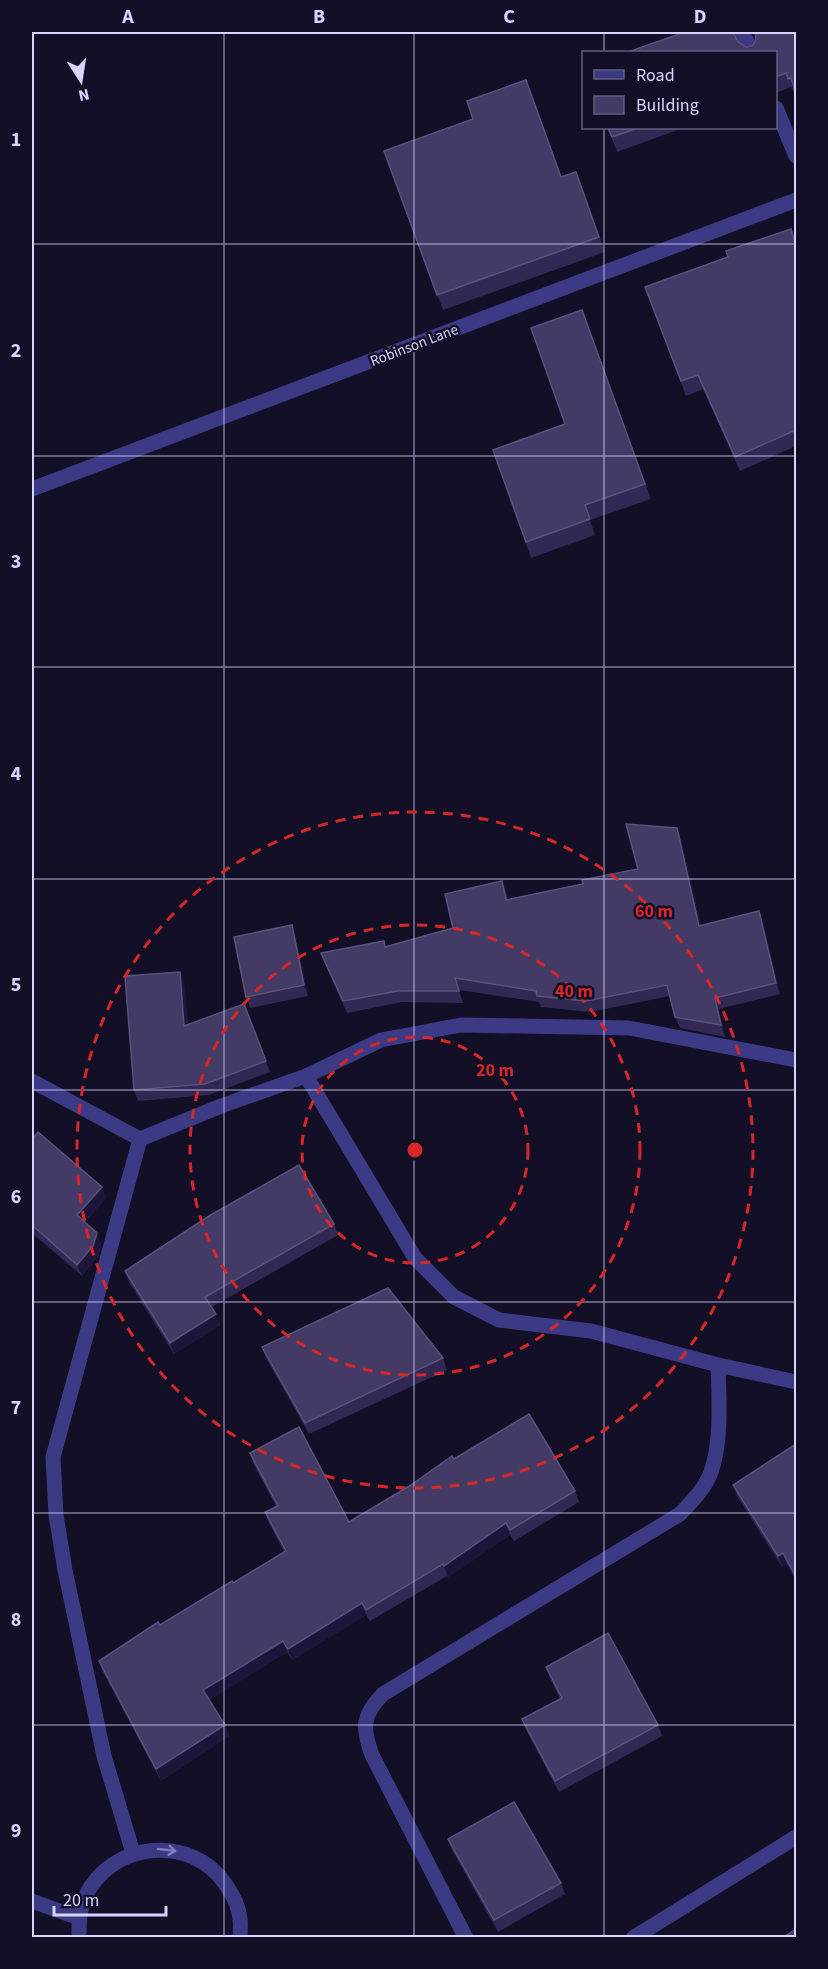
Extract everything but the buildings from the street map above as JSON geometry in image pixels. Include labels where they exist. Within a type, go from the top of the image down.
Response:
[{"type":"street","points":[[742,32],[752,51]]},
{"type":"street","points":[[777,110],[796,156]]},
{"type":"street","name":"Robinson Lane","points":[[32,489],[796,200]]},
{"type":"street","points":[[32,1084],[140,1139],[221,1106],[306,1076],[381,1040],[461,1025],[629,1028],[796,1060]]},
{"type":"street","points":[[306,1076],[415,1258],[454,1297],[499,1320],[591,1331],[718,1365],[796,1382]]},
{"type":"street","points":[[133,1853],[104,1756],[65,1570],[56,1515],[53,1456],[140,1139]]},
{"type":"street","points":[[466,1938],[372,1755],[366,1738],[365,1722],[373,1705],[383,1694],[680,1514],[698,1495],[711,1473],[719,1429],[718,1365]]},
{"type":"street","points":[[633,1938],[796,1837]]},
{"type":"street","points":[[79,1938],[79,1918],[85,1897],[97,1878],[113,1863],[133,1853],[156,1849],[180,1852],[202,1861],[220,1876],[234,1896],[240,1919],[240,1938]]},
{"type":"street","points":[[32,1901],[79,1918]]}]
